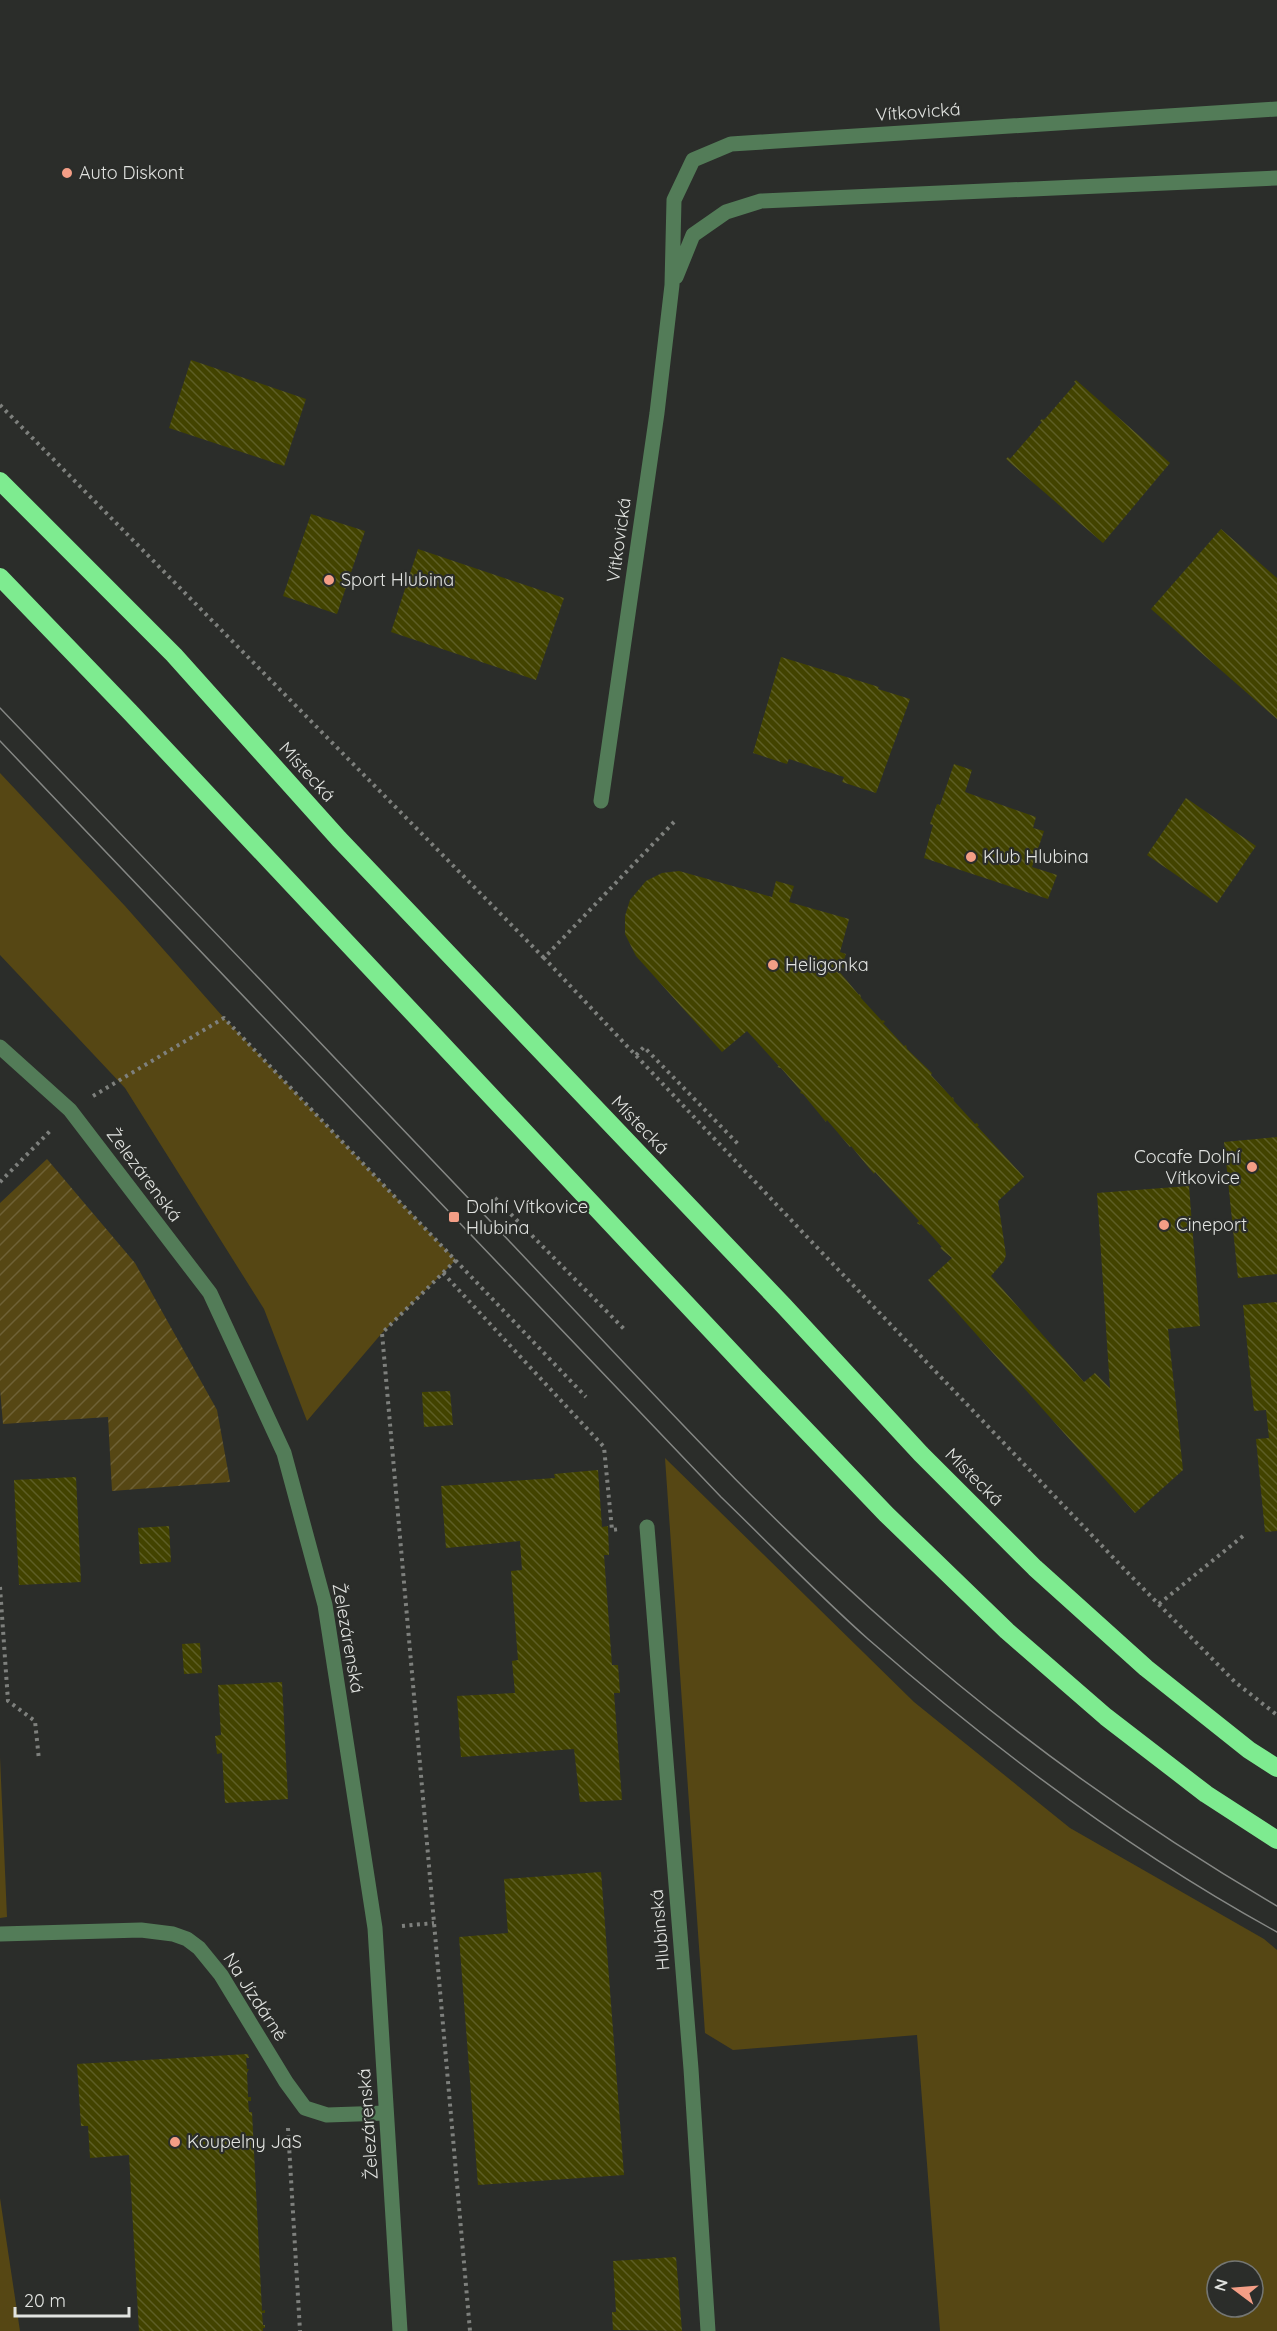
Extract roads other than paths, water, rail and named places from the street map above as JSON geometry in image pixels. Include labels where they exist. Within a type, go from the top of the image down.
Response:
[{"type":"highway","name":"Místecká","points":[[0,481],[174,655],[339,839],[784,1306],[921,1454],[1035,1568],[1146,1668],[1249,1750],[1277,1768]]},
{"type":"highway","points":[[0,577],[886,1514],[1007,1631],[1106,1717],[1206,1794],[1277,1840]]},
{"type":"street","name":"Vítkovická","points":[[601,801],[657,413],[672,285],[674,200],[693,160],[731,144],[1277,109]]},
{"type":"street","name":"Vítkovická","points":[[672,285],[693,235],[726,212],[760,201],[1277,178]]},
{"type":"street","name":"Železárenská","points":[[0,1047],[70,1110],[210,1293],[284,1453],[325,1605],[375,1928],[400,2331]]},
{"type":"street","name":"Hlubinská","points":[[647,1527],[691,2069],[708,2331]]},
{"type":"street","name":"Na Jízdárně","points":[[0,1934],[141,1930],[173,1934],[187,1939],[199,1948],[221,1975],[297,2100],[305,2108],[327,2115],[387,2113]]},
{"type":"tram line","points":[[0,708],[700,1443],[847,1587],[942,1671],[1034,1744],[1129,1812],[1277,1906]]},
{"type":"tram line","points":[[0,741],[721,1497],[849,1622],[964,1720],[1116,1833],[1169,1868],[1277,1932]]},
{"type":"place","name":"Auto Diskont","points":[[67,173]]},
{"type":"place","name":"Sport Hlubina","points":[[329,580]]},
{"type":"place","name":"Klub Hlubina","points":[[971,857]]},
{"type":"place","name":"Heligonka","points":[[773,965]]},
{"type":"place","name":"Cocafe Dolní Vítkovice","points":[[1252,1167]]},
{"type":"place","name":"Dolní Vítkovice Hlubina","points":[[454,1217]]},
{"type":"place","name":"Cineport","points":[[1164,1225]]},
{"type":"place","name":"Koupelny JaS","points":[[175,2142]]}]
